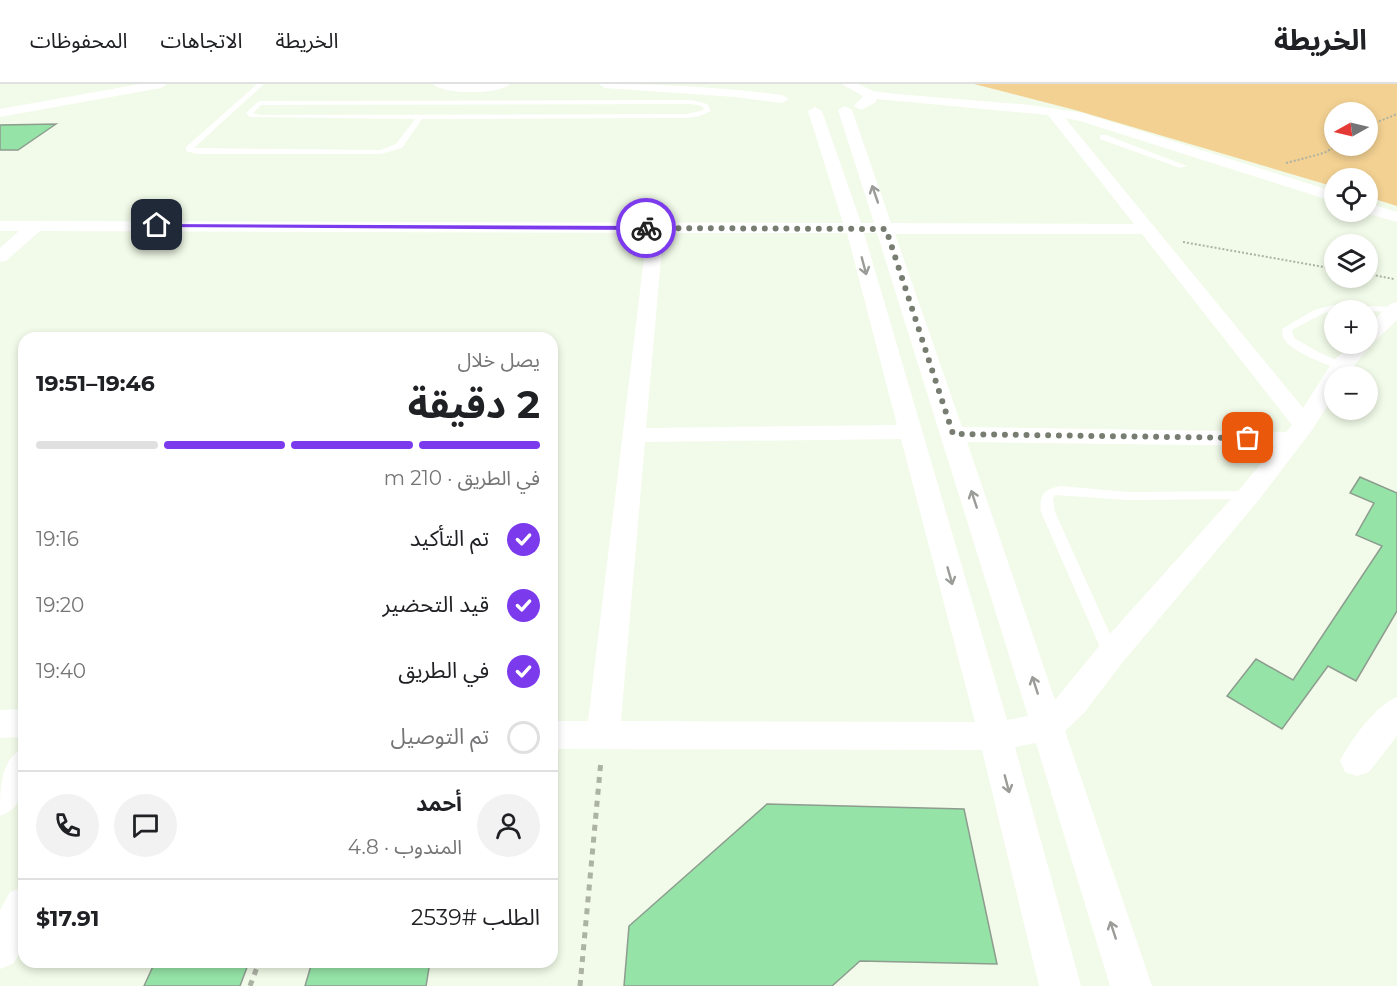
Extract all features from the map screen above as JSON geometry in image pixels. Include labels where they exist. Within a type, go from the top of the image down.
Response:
[{"type":"street","points":[[0,113],[161,84]]},
{"type":"street","points":[[439,84],[471,89],[504,84]]},
{"type":"street","points":[[605,84],[735,93],[786,91]]},
{"type":"street","points":[[690,84],[786,91],[798,107],[815,111],[858,98],[1052,111],[1083,117],[1324,194]]},
{"type":"street","points":[[858,98],[886,229],[1131,986]]},
{"type":"street","points":[[815,111],[854,229],[995,736],[1060,986]]},
{"type":"street","points":[[1052,111],[1145,229],[1298,432]]},
{"type":"street","points":[[1378,211],[1397,217]]},
{"type":"street","points":[[0,226],[1145,229]]},
{"type":"street","points":[[0,257],[36,226]]},
{"type":"street","points":[[603,735],[654,236]]},
{"type":"street","points":[[1378,327],[1396,308]]},
{"type":"street","points":[[1341,366],[1353,354]]},
{"type":"street","points":[[558,735],[995,736],[1048,727],[1073,703],[1111,654],[1249,495],[1298,432],[1324,392]]},
{"type":"street","points":[[633,435],[909,432]]},
{"type":"street","points":[[953,434],[1298,432]]},
{"type":"street","points":[[1357,761],[1397,711]]},
{"type":"street","points":[[0,724],[18,723]]},
{"type":"street","points":[[0,800],[18,772]]},
{"type":"street","points":[[0,949],[18,917]]},
{"type":"lane","points":[[261,84],[189,149],[197,152],[381,152],[399,146],[420,117]]},
{"type":"lane","points":[[455,116],[471,89]]},
{"type":"lane","points":[[463,102],[692,102],[705,105],[709,109],[693,116],[260,117],[249,113],[259,103],[463,102]]},
{"type":"lane","points":[[1103,137],[1183,166]]},
{"type":"lane","points":[[1130,147],[1151,138]]},
{"type":"lane","points":[[1341,366],[1297,346],[1289,339],[1287,329],[1318,312],[1333,308],[1396,308]]},
{"type":"lane","points":[[1111,654],[1048,512],[1045,504],[1046,498],[1052,492],[1060,490],[1128,496],[1249,495]]},
{"type":"path","points":[[1378,122],[1397,114]]},
{"type":"path","points":[[1250,170],[1310,157],[1324,151]]},
{"type":"path","points":[[1181,242],[1286,261],[1298,260],[1324,268]]},
{"type":"path","points":[[1378,276],[1394,279]]},
{"type":"path","points":[[580,986],[603,735]]},
{"type":"path","points":[[250,986],[257,968]]},
{"type":"shaded area","points":[[974,84],[1397,84],[1397,206],[1378,200],[1378,168],[1324,168],[1324,184],[1075,110]]},
{"type":"building","points":[[56,124],[18,150],[0,150],[0,125]]},
{"type":"building","points":[[1360,477],[1397,493],[1397,611],[1356,681],[1328,666],[1282,729],[1227,696],[1256,659],[1293,680],[1382,546],[1356,535],[1374,503],[1350,493]]},
{"type":"building","points":[[767,804],[964,809],[997,964],[860,961],[832,986],[624,986],[629,926]]},
{"type":"building","points":[[152,968],[247,968],[240,986],[144,986]]},
{"type":"building","points":[[310,968],[429,968],[426,986],[305,986]]},
{"type":"way so far","points":[[646,228],[886,229],[953,434],[1248,438]]},
{"type":"route","points":[[157,225],[646,228]]}]
